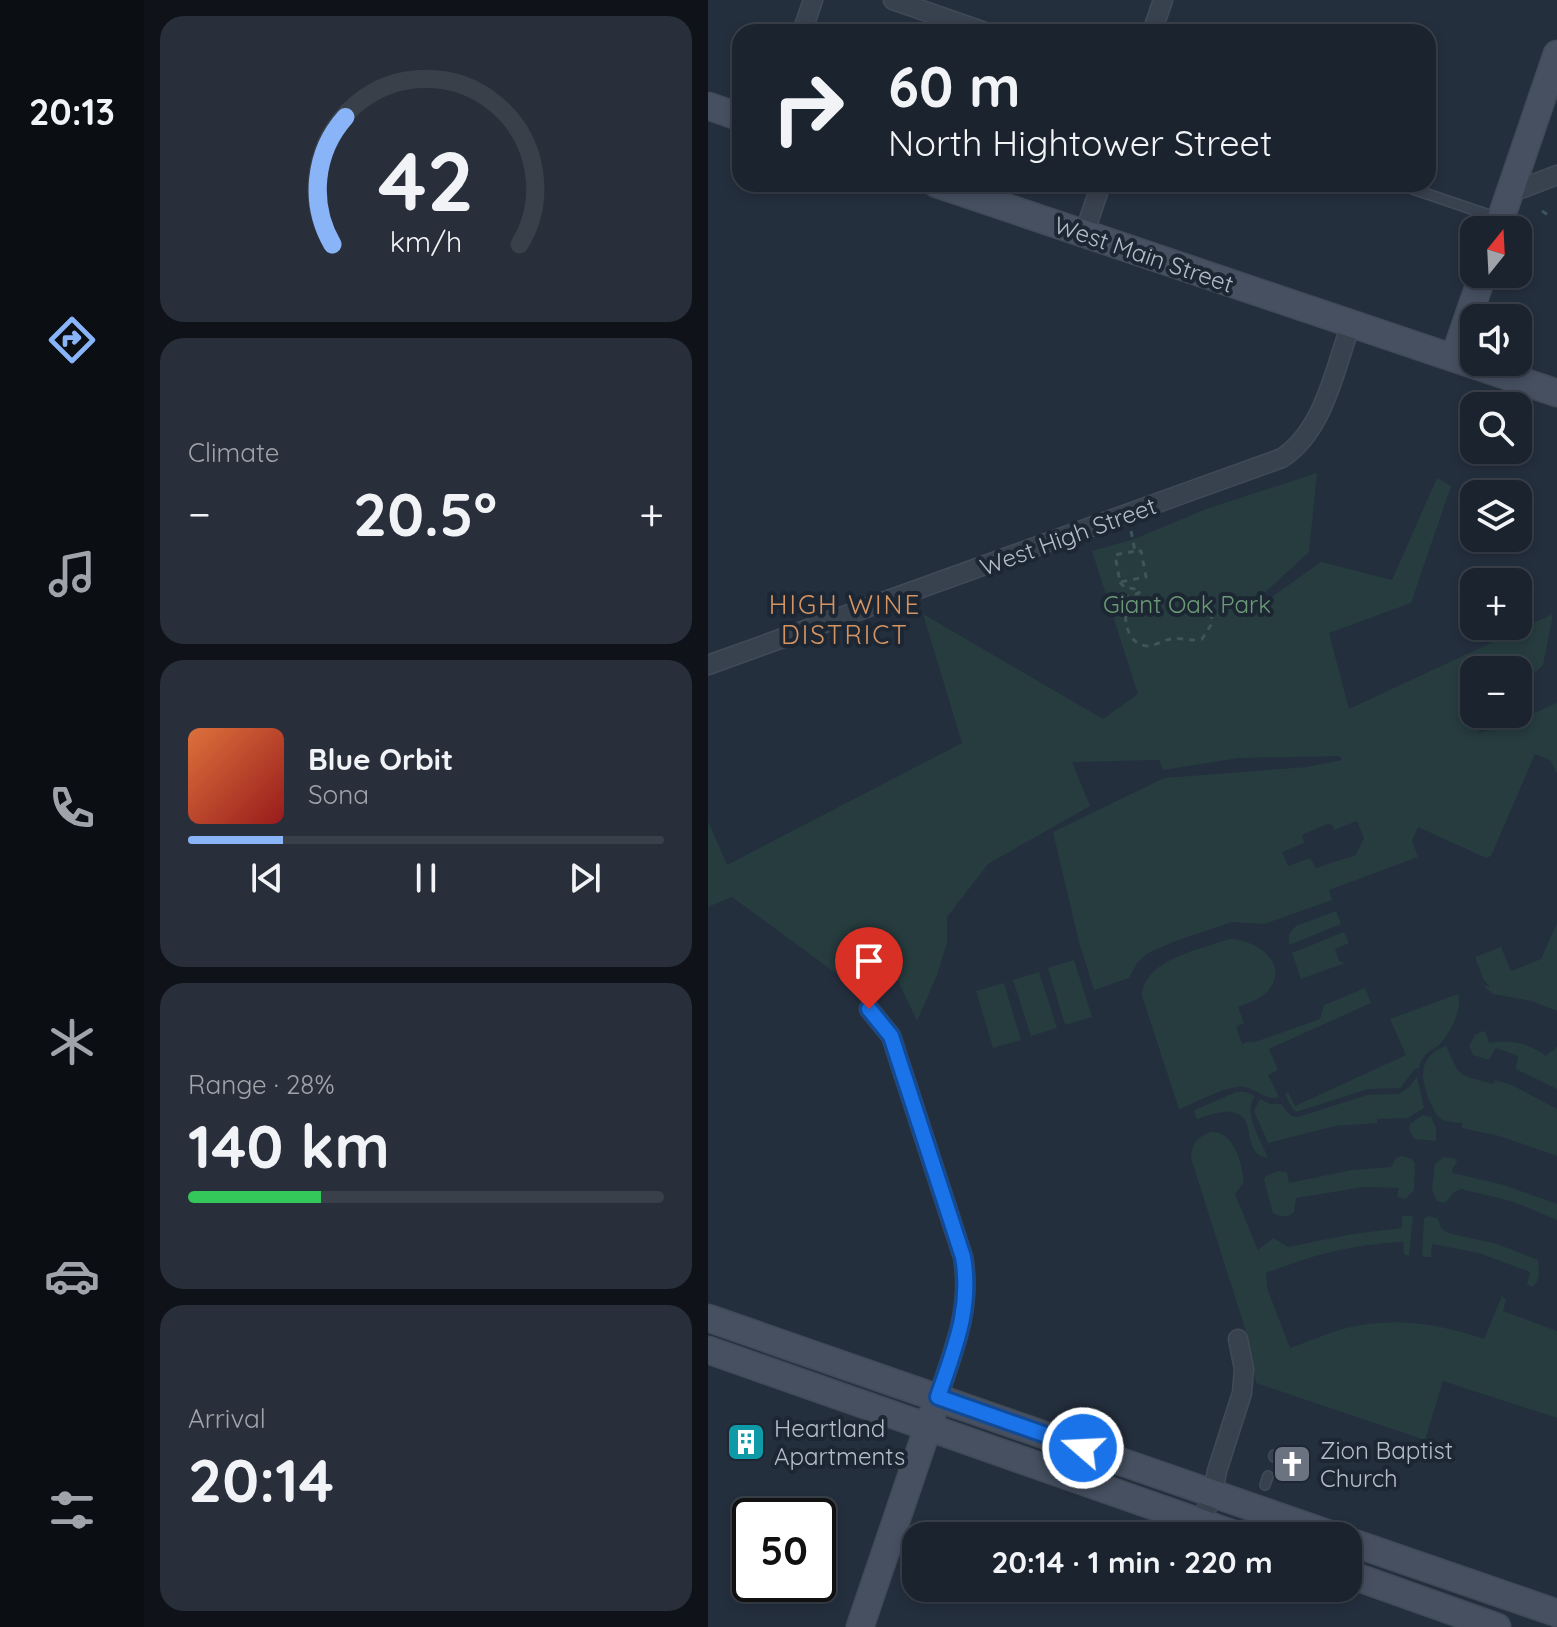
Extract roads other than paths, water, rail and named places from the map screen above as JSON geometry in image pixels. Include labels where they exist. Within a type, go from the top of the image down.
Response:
[{"type":"main road","points":[[1502,216],[1557,54]]},
{"type":"main road","points":[[708,106],[732,114]]},
{"type":"main road","name":"West Main Street","points":[[961,192],[1557,393]]},
{"type":"main road","points":[[1454,358],[1478,288]]},
{"type":"main road","points":[[708,1318],[1295,1522]]},
{"type":"main road","points":[[708,1350],[1201,1522]]},
{"type":"main road","points":[[860,1627],[938,1397]]},
{"type":"main road","points":[[1362,1546],[1557,1613]]},
{"type":"main road","points":[[1362,1579],[1497,1627]]},
{"type":"street","points":[[805,24],[813,0]]},
{"type":"street","points":[[893,0],[962,24]]},
{"type":"street","points":[[1155,24],[1163,0]]},
{"type":"street","points":[[1510,193],[1557,175]]},
{"type":"street","points":[[1084,234],[1098,192]]},
{"type":"street","name":"West High Street","points":[[708,665],[1282,458],[1300,444],[1316,419],[1351,324]]},
{"type":"street","points":[[869,1009],[891,1036],[963,1257],[967,1278],[966,1306],[938,1397]]},
{"type":"street","points":[[1201,1522],[1213,1493],[1244,1381],[1238,1339]]},
{"type":"lane","points":[[1418,192],[1477,216]]},
{"type":"place","name":"Heartland Apartments","points":[[746,1442]]},
{"type":"place","name":"Zion Baptist Church","points":[[1292,1464]]},
{"type":"district","name":"HIGH WINE DISTRICT","points":[[845,619]]},
{"type":"park label","name":"Giant Oak Park","points":[[1187,604]]}]
